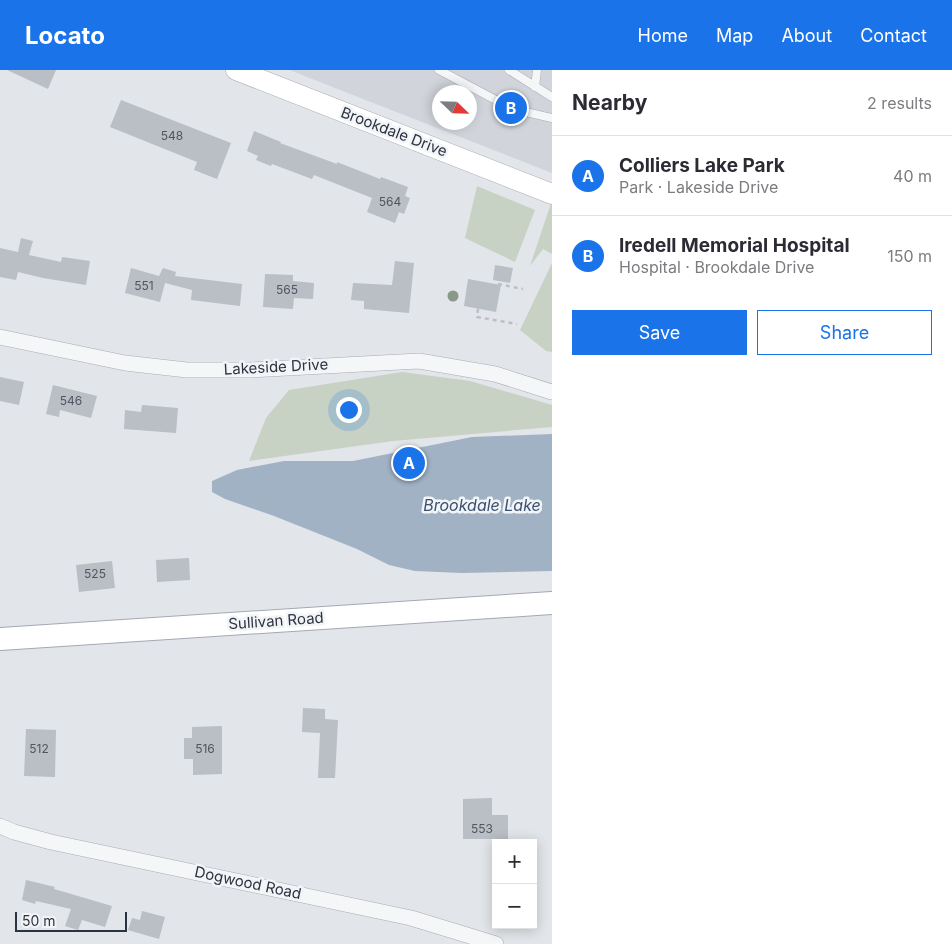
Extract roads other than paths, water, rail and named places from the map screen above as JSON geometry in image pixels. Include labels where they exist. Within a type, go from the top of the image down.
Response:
[{"type":"main road","name":"Brookdale Drive","points":[[236,70],[552,194]]},
{"type":"main road","name":"Sullivan Road","points":[[0,639],[552,603]]},
{"type":"street","name":"Lakeside Drive","points":[[0,337],[125,363],[187,370],[251,370],[418,361],[495,374],[552,392]]},
{"type":"street","name":"Dogwood Road","points":[[0,826],[14,832],[51,842],[411,918],[496,944]]},
{"type":"lane","points":[[439,70],[513,109],[552,118]]},
{"type":"lane","points":[[509,70],[552,97]]},
{"type":"lane","points":[[536,87],[537,70]]},
{"type":"water","name":"Brookdale Lake","points":[[552,434],[552,571],[462,573],[415,571],[389,565],[357,549],[225,499],[212,492],[212,481],[237,470],[284,461],[353,461],[472,437]]},
{"type":"place","name":"Iredell Memorial Hospital","points":[[511,108]]},
{"type":"place","name":"Colliers Lake Park","points":[[409,463]]}]
